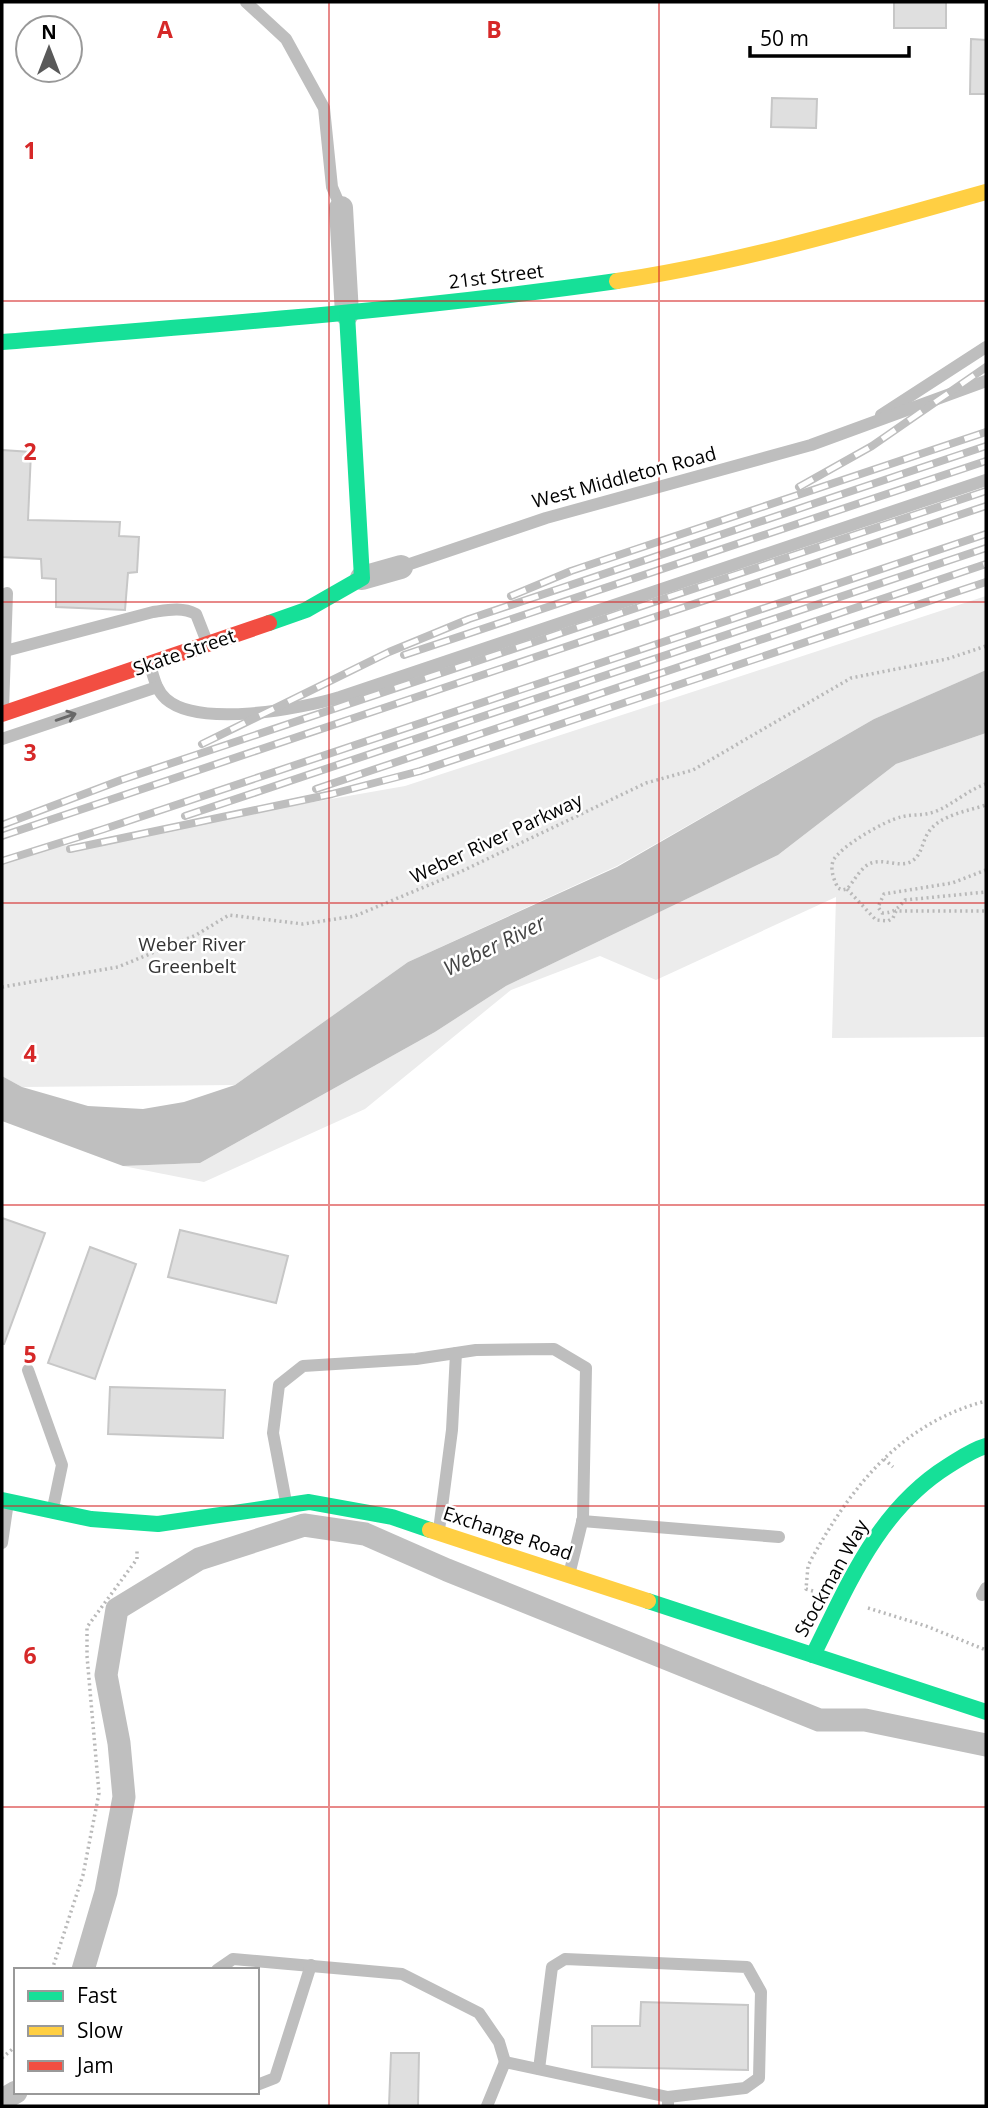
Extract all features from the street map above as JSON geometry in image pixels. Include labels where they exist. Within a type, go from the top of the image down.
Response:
[{"type":"street","name":"21st Street","points":[[2,342],[347,314],[497,298],[662,274],[796,245],[986,192]]},
{"type":"street","points":[[341,208],[362,578]]},
{"type":"street","name":"Skate Street","points":[[2,714],[306,610],[362,578],[401,567]]},
{"type":"street","name":"Stockman Way","points":[[813,1655],[859,1564],[888,1518],[927,1479],[973,1450],[986,1446]]},
{"type":"street","name":"Exchange Road","points":[[5,1501],[92,1519],[158,1524],[309,1502],[392,1517],[986,1712]]},
{"type":"lane","points":[[246,2],[286,39],[324,108],[332,187],[341,208]]},
{"type":"lane","name":"West Middleton Road","points":[[858,429],[986,347]]},
{"type":"lane","name":"West Middleton Road","points":[[401,567],[546,518],[762,459],[858,429],[948,393],[986,381]]},
{"type":"lane","points":[[149,663],[159,692],[177,707],[201,713],[268,712],[310,706],[986,480]]},
{"type":"lane","points":[[2,714],[7,593]]},
{"type":"lane","points":[[5,651],[153,612],[175,609],[196,614],[208,644]]},
{"type":"lane","points":[[2,739],[157,687]]},
{"type":"lane","points":[[287,1505],[273,1433],[279,1385],[303,1366],[416,1359],[476,1350],[554,1349],[586,1368],[582,1521],[569,1575]]},
{"type":"lane","points":[[439,1532],[452,1430],[456,1353]]},
{"type":"lane","points":[[28,1370],[62,1465],[52,1512]]},
{"type":"lane","points":[[2,1543],[5,1501]]},
{"type":"lane","points":[[582,1521],[779,1537]]},
{"type":"lane","points":[[220,1968],[233,1959],[402,1974],[479,2013],[499,2042],[505,2062],[488,2106]]},
{"type":"lane","points":[[505,2062],[668,2102],[745,2088],[759,2078],[761,1992],[747,1967],[565,1959],[552,1967],[538,2069]]},
{"type":"lane","points":[[259,2084],[275,2078],[311,1965]]},
{"type":"path","name":"Weber River Parkway","points":[[2,988],[118,967],[196,935],[229,915],[303,924],[355,916],[460,872],[646,783],[693,771],[851,678],[947,659],[986,646]]},
{"type":"path","points":[[986,784],[971,789],[954,802],[931,813],[891,820],[841,850],[833,861],[832,872],[838,888],[847,889],[869,864],[910,863],[917,857],[927,833],[936,824],[986,804]]},
{"type":"path","points":[[878,907],[884,894],[951,883],[986,870]]},
{"type":"path","points":[[847,889],[881,922],[893,918],[905,900],[986,892]]},
{"type":"path","points":[[863,904],[878,907],[883,913],[986,911]]},
{"type":"path","points":[[806,1589],[808,1566],[832,1523],[862,1480],[913,1434],[953,1413],[986,1401]]},
{"type":"path","points":[[884,1458],[893,1467]]},
{"type":"path","points":[[53,1968],[83,1875],[99,1793],[87,1627],[137,1559],[137,1522]]},
{"type":"path","points":[[926,1626],[986,1650]]},
{"type":"green space","name":"Weber River Greenbelt","points":[[986,596],[986,670],[874,719],[617,866],[408,962],[235,1085],[22,1087],[2,1076],[2,857],[405,786]]},
{"type":"green space","points":[[986,733],[986,1037],[832,1038],[836,897],[656,980],[600,956],[511,990],[365,1109],[204,1182],[123,1166],[200,1163],[435,1032],[506,986],[778,855],[896,764]]},
{"type":"water","name":"Weber River","points":[[986,670],[986,733],[896,764],[778,855],[506,986],[435,1032],[200,1163],[123,1166],[2,1121],[2,1076],[22,1087],[88,1106],[143,1109],[184,1102],[235,1085],[408,962],[617,867],[874,719]]},
{"type":"building","points":[[894,2],[946,2],[946,28],[894,28]]},
{"type":"building","points":[[971,39],[986,40],[986,94],[970,94]]},
{"type":"building","points":[[772,98],[817,99],[816,128],[771,127]]},
{"type":"building","points":[[2,450],[31,452],[28,520],[120,522],[119,536],[139,537],[137,572],[128,573],[125,610],[56,607],[56,579],[42,578],[41,559],[2,557]]},
{"type":"building","points":[[2,1218],[45,1233],[4,1344],[2,1344]]},
{"type":"building","points":[[180,1230],[288,1256],[276,1303],[168,1277]]},
{"type":"building","points":[[90,1247],[136,1264],[95,1379],[48,1363]]},
{"type":"building","points":[[110,1387],[225,1390],[223,1438],[108,1434]]},
{"type":"building","points":[[641,2002],[748,2005],[748,2070],[592,2067],[592,2026],[640,2026]]},
{"type":"building","points":[[391,2053],[419,2053],[418,2106],[389,2106]]},
{"type":"waterway","points":[[84,1968],[106,1892],[124,1797],[119,1743],[106,1675],[117,1609],[199,1559],[304,1525],[365,1534],[447,1570],[819,1720],[865,1720],[986,1745]]},
{"type":"waterway","points":[[2,2100],[14,2093]]},
{"type":"railway","points":[[799,487],[872,446],[986,367]]},
{"type":"railway","points":[[511,596],[571,571],[986,432]]},
{"type":"railway","points":[[202,744],[389,652],[469,619],[986,446]]},
{"type":"railway","points":[[404,655],[986,461]]},
{"type":"railway","points":[[2,825],[121,780],[986,491]]},
{"type":"railway","points":[[2,836],[986,506]]},
{"type":"railway","points":[[2,861],[986,534]]},
{"type":"railway","points":[[185,816],[986,548]]},
{"type":"railway","points":[[316,789],[986,564]]},
{"type":"railway","points":[[70,849],[332,794],[420,771],[986,582]]},
{"type":"traffic: fast","points":[[2,342],[387,309],[617,281]]},
{"type":"traffic: fast","points":[[269,623],[306,610],[362,578],[347,314]]},
{"type":"traffic: fast","points":[[813,1655],[853,1575],[884,1526],[902,1504],[948,1466],[986,1446]]},
{"type":"traffic: fast","points":[[2,1500],[91,1519],[158,1524],[309,1502],[392,1517],[430,1530]]},
{"type":"traffic: fast","points":[[648,1601],[986,1712]]},
{"type":"traffic: slow","points":[[617,281],[757,253],[986,192]]},
{"type":"traffic: slow","points":[[430,1530],[648,1601]]},
{"type":"traffic: jam","points":[[2,714],[269,623]]}]
